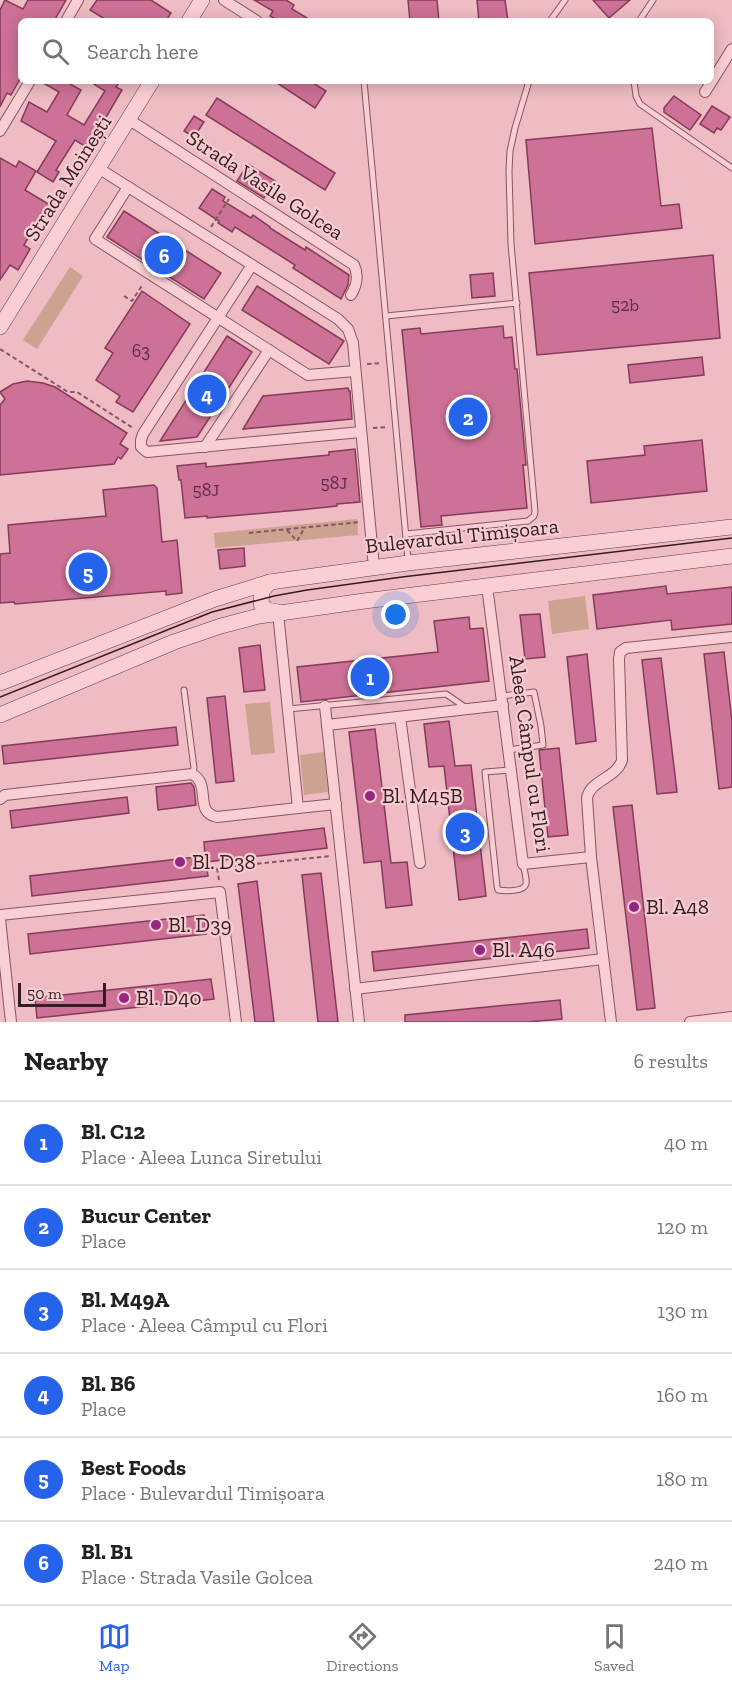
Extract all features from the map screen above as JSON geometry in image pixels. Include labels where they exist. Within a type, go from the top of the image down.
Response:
[{"type":"main road","points":[[191,18],[202,0]]},
{"type":"main road","name":"Strada Moinești","points":[[0,327],[150,84]]},
{"type":"main road","name":"Bulevardul Timișoara","points":[[0,683],[200,605],[270,582],[374,567],[732,527]]},
{"type":"main road","points":[[0,715],[152,650],[209,630],[278,612],[732,556]]},
{"type":"main road","points":[[270,582],[262,591],[261,604],[267,610],[278,612]]},
{"type":"main road","points":[[200,605],[210,609],[214,616],[209,630]]},
{"type":"street","points":[[68,18],[78,0]]},
{"type":"street","points":[[225,0],[252,18]]},
{"type":"street","points":[[714,78],[732,49]]},
{"type":"street","points":[[0,131],[28,84]]},
{"type":"street","points":[[705,92],[710,84]]},
{"type":"street","name":"Strada Vasile Golcea","points":[[128,119],[354,265],[357,283],[351,295]]},
{"type":"street","points":[[98,168],[344,324],[351,335],[374,567]]},
{"type":"street","points":[[128,187],[95,239],[308,375],[355,368]]},
{"type":"street","points":[[252,265],[143,434],[140,444],[147,452],[361,431]]},
{"type":"street","points":[[205,447],[269,350]]},
{"type":"street","name":"Aleea Câmpul cu Flori","points":[[488,586],[523,864],[591,857]]},
{"type":"street","points":[[278,612],[298,808]]},
{"type":"street","points":[[611,1022],[591,857],[587,798],[588,793],[620,767],[622,760],[620,652],[627,648],[732,637]]},
{"type":"street","points":[[327,725],[469,710],[502,701]]},
{"type":"street","points":[[325,706],[359,1022]]},
{"type":"street","points":[[400,717],[420,863]]},
{"type":"street","points":[[0,799],[5,795],[192,774],[198,777],[201,783],[204,806],[211,816],[336,804]]},
{"type":"street","points":[[11,1022],[4,996],[0,917],[220,892],[236,1022]]},
{"type":"street","points":[[355,988],[603,959]]},
{"type":"street","points":[[690,1022],[732,1017]]},
{"type":"lane","points":[[552,18],[565,0]]},
{"type":"lane","points":[[641,18],[653,0]]},
{"type":"lane","points":[[364,84],[408,563]]},
{"type":"lane","points":[[406,534],[528,521],[534,516],[536,509],[511,244],[509,171],[515,128],[528,84]]},
{"type":"lane","points":[[634,84],[640,105],[732,168]]},
{"type":"lane","points":[[386,316],[516,303]]},
{"type":"lane","points":[[184,690],[194,768],[192,774]]},
{"type":"lane","points":[[502,701],[534,692],[541,726],[543,745],[508,750]]},
{"type":"lane","points":[[288,709],[446,694],[469,710]]},
{"type":"lane","points":[[511,770],[485,772],[498,890],[525,887],[523,864]]},
{"type":"path","points":[[219,216],[236,189]]},
{"type":"path","points":[[123,296],[132,301],[149,274]]},
{"type":"path","points":[[0,350],[68,392],[78,392],[143,434]]},
{"type":"path","points":[[355,368],[390,362]]},
{"type":"path","points":[[361,431],[396,426]]},
{"type":"path","points":[[249,533],[370,520]]},
{"type":"path","points":[[286,529],[297,541],[305,527]]},
{"type":"path","points":[[220,892],[217,868],[341,855]]},
{"type":"shaded area","points":[[70,267],[83,276],[37,349],[23,340]]},
{"type":"shaded area","points":[[357,519],[358,535],[215,548],[214,533]]},
{"type":"shaded area","points":[[585,596],[589,629],[552,634],[548,601]]},
{"type":"shaded area","points":[[270,702],[275,753],[251,755],[245,704]]},
{"type":"shaded area","points":[[324,752],[328,792],[304,795],[300,755]]},
{"type":"building","points":[[5,0],[23,9],[28,0],[66,0],[56,18],[18,18],[18,82],[11,95],[7,93],[0,107],[0,10]]},
{"type":"building","points":[[97,0],[151,0],[171,13],[168,18],[103,18],[90,10]]},
{"type":"building","points":[[254,0],[286,0],[294,5],[292,9],[307,18],[274,18],[270,16],[273,11]]},
{"type":"building","points":[[408,0],[437,0],[439,18],[410,18]]},
{"type":"building","points":[[477,0],[505,0],[508,18],[479,18]]},
{"type":"building","points":[[593,0],[630,0],[609,18]]},
{"type":"building","points":[[45,84],[70,84],[81,90],[67,115],[84,125],[105,91],[94,84],[118,84],[116,87],[122,90],[88,148],[75,140],[56,170],[59,172],[53,182],[37,172],[56,141],[21,121],[29,102],[47,112],[59,92]]},
{"type":"building","points":[[279,84],[315,84],[326,91],[315,108]]},
{"type":"building","points":[[674,96],[701,115],[690,130],[664,112],[664,108]]},
{"type":"building","points":[[217,98],[335,173],[325,190],[206,115]]},
{"type":"building","points":[[712,106],[730,117],[721,130],[717,128],[714,133],[700,124]]},
{"type":"building","points":[[194,116],[204,122],[194,137],[184,131]]},
{"type":"building","points":[[652,128],[661,206],[679,204],[682,228],[535,244],[526,140]]},
{"type":"building","points":[[0,158],[16,167],[19,161],[36,171],[25,190],[50,205],[44,215],[42,214],[24,245],[30,249],[18,270],[10,265],[0,280]]},
{"type":"building","points":[[248,164],[275,181],[264,198],[237,181]]},
{"type":"building","points":[[212,189],[225,197],[223,201],[251,218],[253,215],[305,250],[306,247],[349,275],[348,285],[341,299],[293,268],[295,265],[235,227],[232,232],[199,208]]},
{"type":"building","points":[[124,211],[221,273],[204,299],[107,237]]},
{"type":"building","points":[[713,255],[720,338],[537,355],[529,273]]},
{"type":"building","points":[[493,273],[495,296],[472,298],[470,275]]},
{"type":"building","points":[[257,286],[344,341],[329,364],[242,310]]},
{"type":"building","points":[[142,291],[190,324],[133,412],[116,402],[120,396],[96,380],[113,353],[105,348]]},
{"type":"building","points":[[503,326],[504,338],[512,337],[515,369],[517,369],[526,465],[523,465],[527,508],[441,516],[442,525],[421,527],[402,330],[420,328],[421,334]]},
{"type":"building","points":[[227,336],[252,352],[197,437],[160,441]]},
{"type":"building","points":[[702,357],[704,375],[630,383],[628,365]]},
{"type":"building","points":[[27,381],[55,387],[127,433],[120,444],[128,449],[121,459],[118,457],[114,464],[0,475],[0,405],[5,399],[0,392],[13,384]]},
{"type":"building","points":[[348,388],[352,419],[243,429],[263,396]]},
{"type":"building","points":[[702,440],[707,491],[591,503],[587,461],[645,455],[644,446]]},
{"type":"building","points":[[355,449],[360,502],[299,510],[185,518],[181,480],[179,480],[177,466],[206,463],[206,467],[329,455],[329,452]]},
{"type":"building","points":[[154,485],[157,488],[162,542],[177,540],[182,593],[166,595],[166,591],[15,604],[14,602],[0,603],[0,554],[10,553],[8,525],[106,516],[103,490]]},
{"type":"building","points":[[244,548],[245,566],[220,569],[218,550]]},
{"type":"building","points":[[666,586],[667,594],[732,587],[732,624],[672,630],[671,620],[597,629],[593,595]]},
{"type":"building","points":[[540,614],[545,657],[525,659],[520,615]]},
{"type":"building","points":[[469,617],[470,629],[483,628],[489,681],[301,702],[297,667],[438,652],[434,621]]},
{"type":"building","points":[[260,645],[265,690],[244,692],[239,648]]},
{"type":"building","points":[[724,652],[732,721],[732,787],[719,789],[704,654]]},
{"type":"building","points":[[587,654],[596,741],[576,744],[567,657]]},
{"type":"building","points":[[661,658],[677,792],[657,794],[642,660]]},
{"type":"building","points":[[225,696],[234,781],[216,783],[207,698]]},
{"type":"building","points":[[449,721],[455,766],[471,765],[486,896],[459,900],[444,766],[429,767],[424,724]]},
{"type":"building","points":[[176,727],[178,745],[4,764],[2,746]]},
{"type":"building","name":"Bl. M45B","points":[[375,729],[391,863],[407,862],[412,905],[386,908],[381,861],[364,863],[349,732]]},
{"type":"building","points":[[559,748],[568,835],[548,837],[539,750]]},
{"type":"building","points":[[191,783],[194,787],[196,805],[158,810],[156,787]]},
{"type":"building","points":[[127,797],[129,813],[12,828],[10,811]]},
{"type":"building","name":"Bl. A48","points":[[632,805],[655,1008],[637,1010],[613,807]]},
{"type":"building","name":"Bl. D38","points":[[324,828],[327,848],[206,862],[208,876],[32,896],[30,876],[205,856],[204,842]]},
{"type":"building","points":[[321,873],[338,1022],[318,1022],[302,875]]},
{"type":"building","points":[[257,881],[274,1022],[255,1022],[238,884]]},
{"type":"building","name":"Bl. D39","points":[[204,915],[206,934],[30,954],[28,934]]},
{"type":"building","name":"Bl. A46","points":[[587,929],[589,948],[374,971],[372,952]]},
{"type":"building","name":"Bl. D40","points":[[211,979],[214,999],[37,1018],[35,998]]},
{"type":"building","points":[[560,1000],[562,1019],[527,1022],[405,1022],[405,1015]]},
{"type":"tram line","points":[[0,697],[212,612],[274,596],[402,577],[732,538]]},
{"type":"place","name":"Bl. B1","points":[[164,255]]},
{"type":"place","name":"Bl. B6","points":[[207,394]]},
{"type":"place","name":"Bucur Center","points":[[468,417]]},
{"type":"place","name":"Best Foods","points":[[88,572]]},
{"type":"place","name":"Bl. C12","points":[[370,677]]},
{"type":"place","name":"Bl. M45B","points":[[370,796]]},
{"type":"place","name":"Bl. M49A","points":[[465,832]]},
{"type":"place","name":"Bl. D38","points":[[180,862]]},
{"type":"place","name":"Bl. A48","points":[[634,907]]},
{"type":"place","name":"Bl. D39","points":[[156,925]]},
{"type":"place","name":"Bl. A46","points":[[480,950]]},
{"type":"place","name":"Bl. D40","points":[[124,998]]}]
